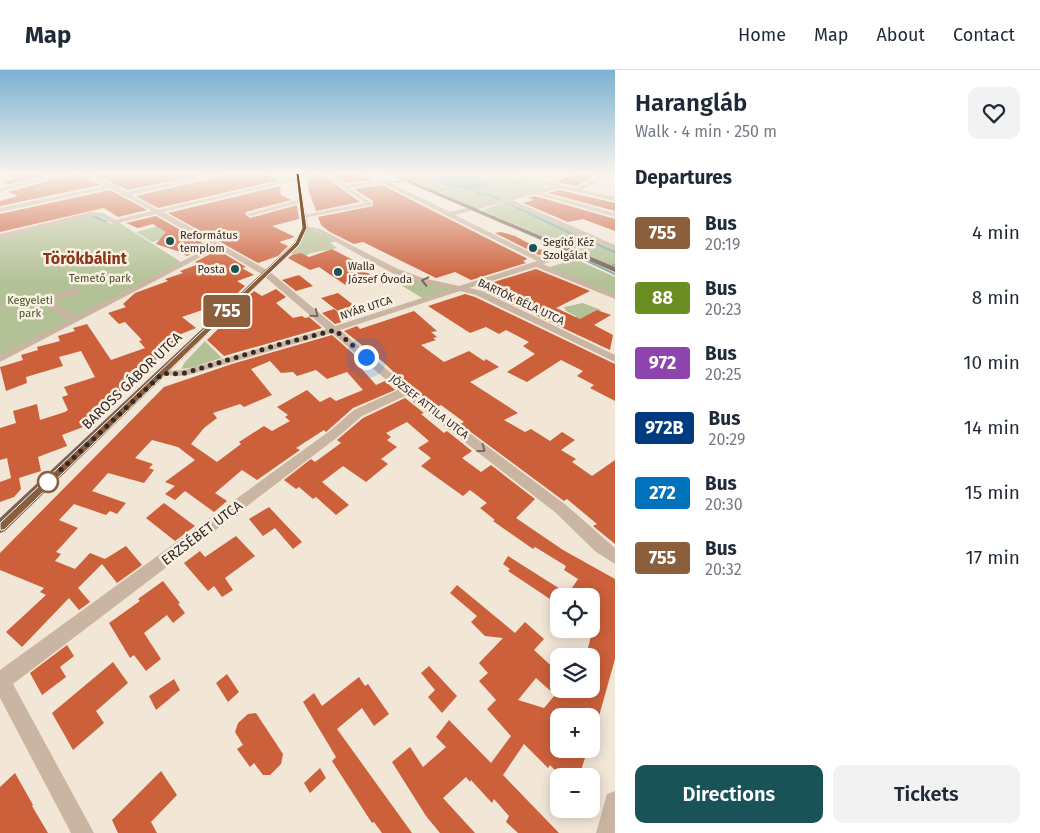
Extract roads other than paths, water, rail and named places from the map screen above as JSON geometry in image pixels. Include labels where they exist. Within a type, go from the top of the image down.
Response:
[{"type":"main road","points":[[303,210],[304,230]]},
{"type":"main road","points":[[473,210],[615,270]]},
{"type":"main road","name":"BAROSS GÁBOR UTCA","points":[[0,527],[290,250],[304,230]]},
{"type":"street","name":"JÓZSEF ATTILA UTCA","points":[[152,210],[266,273],[406,391],[561,509],[600,546],[615,556]]},
{"type":"street","points":[[0,236],[91,214],[101,214],[114,222],[165,210]]},
{"type":"street","points":[[250,214],[267,210]]},
{"type":"street","points":[[304,217],[342,210]]},
{"type":"street","points":[[445,210],[539,263],[615,297]]},
{"type":"street","points":[[455,214],[470,210]]},
{"type":"street","points":[[524,210],[615,248]]},
{"type":"street","points":[[595,210],[615,215]]},
{"type":"street","points":[[455,214],[480,222]]},
{"type":"street","name":"BARTÓK BÉLA UTCA","points":[[304,230],[318,230],[388,267],[421,280],[462,288],[487,297],[615,359]]},
{"type":"street","points":[[290,250],[324,245]]},
{"type":"street","points":[[0,359],[217,246]]},
{"type":"street","name":"NYÁR UTCA","points":[[163,373],[185,373],[335,330],[573,252]]},
{"type":"street","points":[[375,272],[388,267]]},
{"type":"street","points":[[75,320],[46,302],[76,290]]},
{"type":"street","name":"ERZSÉBET UTCA","points":[[1,680],[336,434],[358,413],[406,391]]},
{"type":"street","points":[[1,680],[83,833]]},
{"type":"street","points":[[606,833],[615,802]]},
{"type":"waterway","points":[[521,210],[615,252]]},
{"type":"waterway","points":[[92,216],[106,221]]},
{"type":"waterway","points":[[583,259],[615,274]]},
{"type":"place","name":"Református templom","points":[[170,241]]},
{"type":"place","name":"Segítő Kéz Szolgálat","points":[[533,248]]},
{"type":"place","name":"Posta","points":[[235,269]]},
{"type":"place","name":"Walla József Óvoda","points":[[338,272]]},
{"type":"district","name":"Törökbálint","points":[[85,258]]},
{"type":"park label","name":"Temető park","points":[[100,278]]},
{"type":"park label","name":"Kegyeleti park","points":[[30,306]]}]
